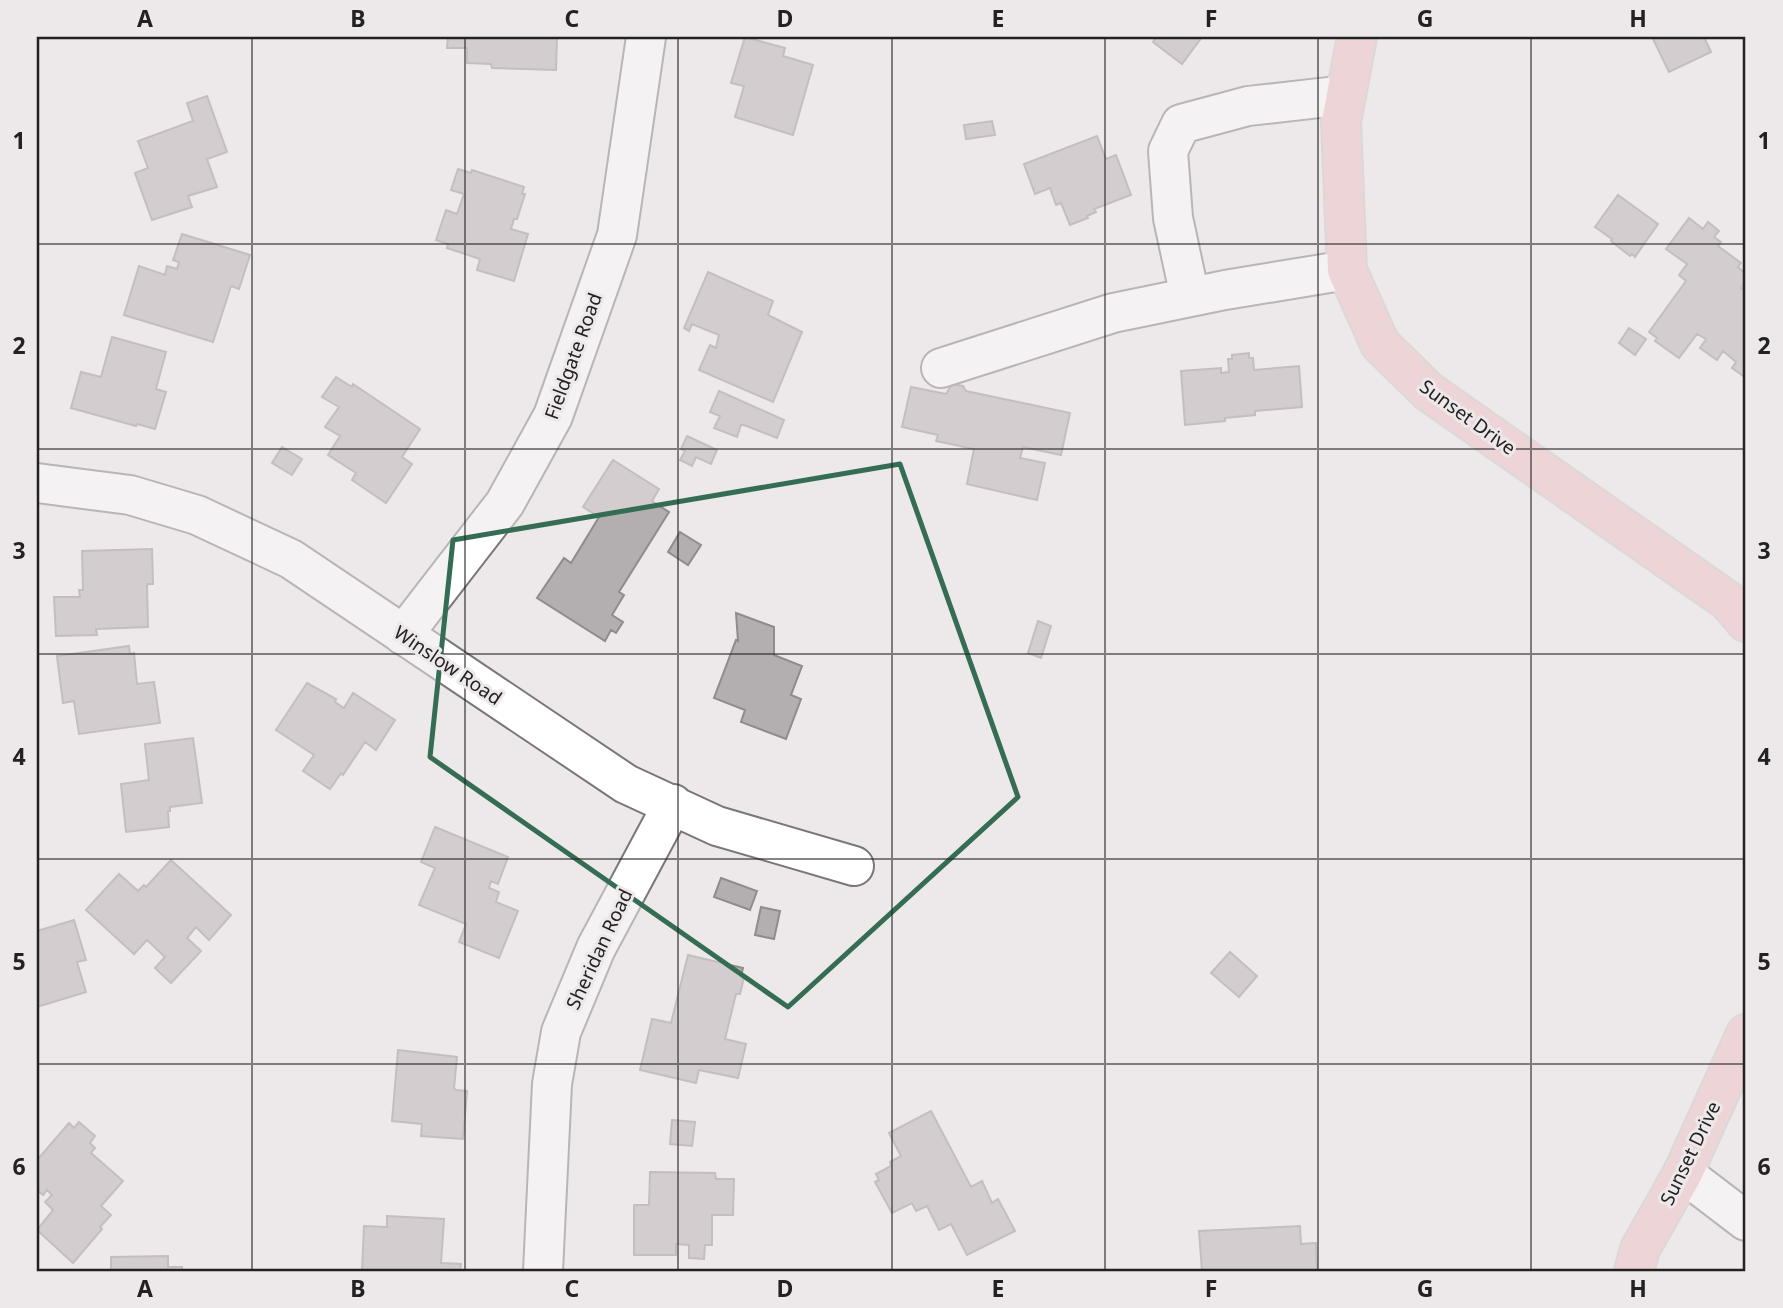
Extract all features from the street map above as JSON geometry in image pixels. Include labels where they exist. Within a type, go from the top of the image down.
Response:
[{"type":"main road","name":"Sunset Drive","points":[[1357,37],[1341,122],[1347,270],[1380,344],[1429,392],[1728,601],[1746,622]]},
{"type":"main road","name":"Sunset Drive","points":[[1634,1271],[1640,1249],[1682,1173],[1742,1051]]},
{"type":"street","name":"Fieldgate Road","points":[[403,635],[505,503],[552,416],[617,235],[646,37]]},
{"type":"street","points":[[1190,297],[1173,218],[1168,151],[1181,124],[1248,106],[1346,95]]},
{"type":"street","points":[[941,368],[1113,313],[1347,270]]},
{"type":"street","name":"Winslow Road","points":[[37,483],[130,495],[197,515],[291,559],[626,783],[717,826],[854,866]]},
{"type":"street","name":"Sheridan Road","points":[[543,1271],[552,1084],[561,1032],[593,955],[673,804]]},
{"type":"street","points":[[1682,1173],[1746,1221]]},
{"type":"highlighted area","points":[[900,464],[1018,797],[788,1007],[430,757],[453,540]]},
{"type":"building","points":[[448,37],[557,37],[556,70],[492,68],[491,64],[467,63],[467,48],[447,48]]},
{"type":"building","points":[[745,37],[785,48],[783,56],[813,65],[793,135],[735,117],[744,86],[731,83]]},
{"type":"building","points":[[1152,37],[1202,37],[1182,64],[1153,42],[1155,39]]},
{"type":"building","points":[[1652,37],[1704,37],[1711,52],[1669,72]]},
{"type":"building","points":[[207,96],[227,152],[207,159],[217,187],[188,196],[192,207],[152,220],[135,173],[148,168],[138,141],[193,121],[187,103]]},
{"type":"building","points":[[992,121],[995,135],[966,139],[964,125]]},
{"type":"building","points":[[1097,136],[1106,159],[1116,155],[1131,195],[1094,209],[1096,212],[1087,216],[1088,218],[1070,225],[1061,203],[1056,205],[1050,188],[1035,194],[1024,164]]},
{"type":"building","points":[[458,169],[471,173],[472,170],[524,187],[522,194],[525,194],[511,229],[528,234],[514,281],[477,270],[480,259],[447,248],[448,244],[436,240],[446,210],[457,214],[464,194],[451,190]]},
{"type":"building","points":[[1618,195],[1658,224],[1635,257],[1632,254],[1630,256],[1595,227]]},
{"type":"building","points":[[1689,218],[1703,229],[1708,222],[1719,231],[1714,237],[1721,242],[1718,246],[1741,263],[1738,267],[1746,274],[1746,281],[1741,288],[1746,292],[1746,378],[1732,368],[1736,362],[1723,351],[1717,360],[1700,348],[1706,339],[1697,334],[1679,358],[1655,341],[1657,338],[1649,332],[1686,281],[1679,275],[1687,264],[1666,249]]},
{"type":"building","points":[[182,234],[250,255],[239,289],[231,286],[213,342],[124,315],[139,266],[165,275],[167,266],[177,269],[179,262],[173,260]]},
{"type":"building","points":[[708,272],[773,301],[768,315],[802,332],[773,402],[699,370],[710,345],[716,348],[719,335],[692,324],[689,331],[684,328]]},
{"type":"building","points":[[1629,328],[1646,339],[1635,355],[1619,343]]},
{"type":"building","points":[[112,337],[166,352],[156,389],[166,392],[155,429],[71,408],[81,372],[101,377]]},
{"type":"building","points":[[1249,353],[1249,358],[1253,358],[1254,370],[1299,366],[1302,407],[1255,411],[1255,415],[1225,418],[1225,421],[1185,425],[1181,371],[1221,368],[1221,373],[1229,372],[1228,359],[1232,359],[1232,355]]},
{"type":"building","points":[[336,377],[352,387],[353,384],[420,429],[402,457],[412,464],[386,503],[352,480],[356,473],[328,455],[340,436],[325,427],[339,407],[322,397]]},
{"type":"building","points":[[952,384],[963,386],[966,391],[1070,413],[1061,455],[1023,447],[1020,458],[1045,463],[1037,500],[967,484],[974,449],[936,441],[938,435],[902,427],[911,387],[946,394]]},
{"type":"building","points":[[719,391],[784,420],[777,438],[744,425],[741,425],[737,437],[714,428],[720,416],[710,412]]},
{"type":"building","points":[[687,436],[717,450],[711,464],[696,457],[692,466],[680,460],[685,451],[681,449]]},
{"type":"building","points":[[282,447],[302,459],[292,475],[272,463]]},
{"type":"building","points":[[613,460],[659,489],[652,501],[669,512],[619,592],[624,595],[612,615],[623,622],[616,633],[611,630],[605,641],[537,598],[564,558],[571,563],[599,517],[583,507]]},
{"type":"building","points":[[680,532],[701,545],[688,565],[668,552]]},
{"type":"building","points":[[152,549],[153,584],[147,584],[148,627],[96,629],[97,635],[56,636],[54,597],[80,597],[79,590],[83,590],[82,551]]},
{"type":"building","points":[[736,613],[774,627],[774,655],[802,666],[791,695],[801,699],[786,739],[741,722],[745,710],[714,698],[736,640],[738,641]]},
{"type":"building","points":[[1038,621],[1051,626],[1041,658],[1028,653]]},
{"type":"building","points":[[129,646],[130,654],[134,653],[137,684],[154,682],[160,723],[79,734],[74,701],[63,703],[57,656]]},
{"type":"building","points":[[307,683],[336,699],[335,702],[344,708],[353,693],[395,720],[376,750],[365,742],[330,789],[303,771],[314,755],[276,730]]},
{"type":"building","points":[[193,738],[202,803],[170,807],[169,827],[126,832],[121,784],[149,780],[145,744]]},
{"type":"building","points":[[435,827],[508,857],[498,884],[491,881],[489,888],[499,892],[496,902],[518,911],[499,958],[459,942],[466,924],[419,905],[435,868],[421,862]]},
{"type":"building","points":[[171,860],[231,915],[209,940],[196,927],[187,938],[201,951],[171,983],[155,968],[165,957],[147,940],[134,954],[86,910],[119,874],[138,891],[144,885],[146,887]]},
{"type":"building","points":[[721,878],[757,891],[750,910],[714,897]]},
{"type":"building","points":[[761,907],[780,911],[774,939],[755,935]]},
{"type":"building","points":[[74,920],[86,960],[77,962],[86,992],[37,1007],[37,931]]},
{"type":"building","points":[[1230,952],[1257,976],[1239,997],[1211,973]]},
{"type":"building","points":[[688,955],[743,968],[740,994],[736,994],[725,1039],[746,1044],[738,1078],[699,1070],[696,1083],[640,1070],[652,1019],[671,1023]]},
{"type":"building","points":[[398,1050],[457,1057],[454,1088],[467,1091],[463,1139],[421,1136],[422,1124],[392,1121]]},
{"type":"building","points":[[931,1111],[971,1187],[982,1181],[992,1203],[998,1199],[1015,1231],[967,1255],[951,1224],[939,1230],[927,1206],[916,1211],[912,1203],[892,1213],[875,1182],[879,1180],[876,1174],[891,1166],[890,1162],[901,1156],[889,1133]]},
{"type":"building","points":[[672,1120],[695,1122],[692,1146],[670,1144]]},
{"type":"building","points":[[79,1122],[95,1136],[90,1143],[95,1148],[91,1153],[123,1181],[101,1206],[111,1215],[73,1263],[37,1230],[53,1210],[45,1202],[52,1195],[47,1190],[43,1195],[37,1190],[37,1160],[69,1123],[74,1128]]},
{"type":"building","points":[[650,1172],[715,1173],[716,1179],[734,1179],[733,1215],[712,1215],[712,1245],[705,1245],[704,1259],[689,1258],[689,1245],[676,1244],[676,1255],[634,1255],[634,1205],[649,1205]]},
{"type":"building","points":[[387,1216],[444,1219],[441,1263],[461,1264],[460,1271],[362,1271],[364,1226],[387,1227]]},
{"type":"building","points":[[1300,1226],[1301,1244],[1316,1243],[1317,1271],[1202,1271],[1199,1231]]},
{"type":"building","points":[[168,1256],[168,1267],[182,1267],[182,1271],[111,1271],[111,1257]]}]
